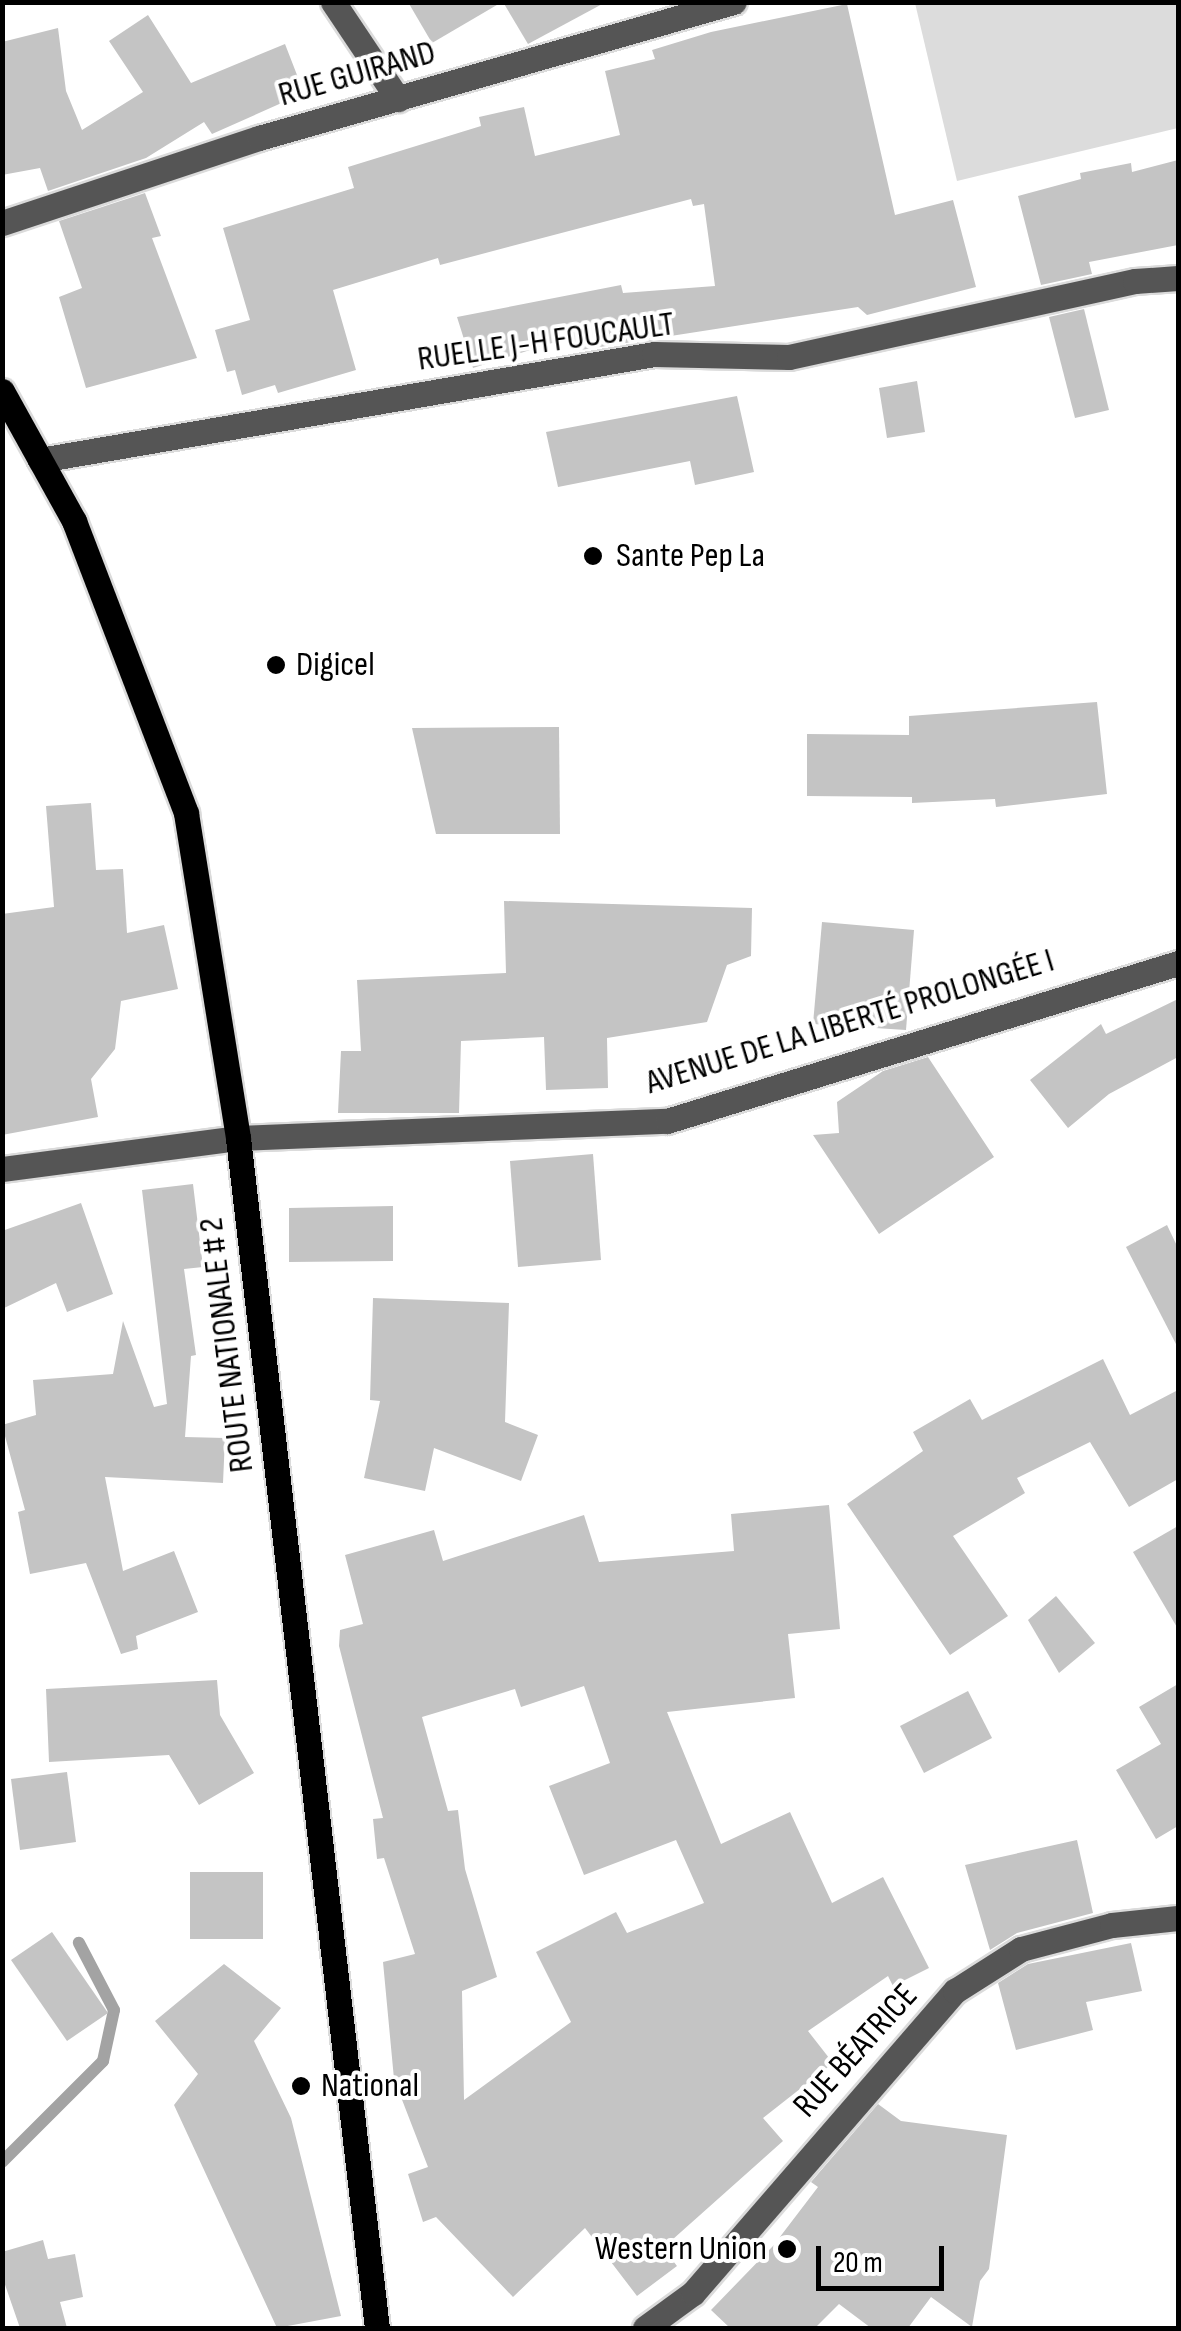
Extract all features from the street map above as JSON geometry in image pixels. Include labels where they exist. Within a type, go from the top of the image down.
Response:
[{"type":"main road","name":"ROUTE NATIONALE # 2","points":[[2,391],[74,521],[186,813],[238,1138],[377,2328]]},
{"type":"street","points":[[333,2],[398,100]]},
{"type":"street","name":"RUE GUIRAND","points":[[2,222],[734,2]]},
{"type":"street","name":"RUELLE J-H FOUCAULT","points":[[40,460],[654,354],[790,358],[1135,281],[1178,278]]},
{"type":"street","name":"AVENUE DE LA LIBERTÉ PROLONGÉE I","points":[[2,1169],[238,1138],[667,1121],[1178,963]]},
{"type":"street","name":"RUE BÉATRICE","points":[[644,2328],[693,2293],[956,1991],[1020,1950],[1112,1926],[1178,1918]]},
{"type":"shaded area","points":[[915,3],[1178,3],[1178,128],[957,181]]},
{"type":"building","points":[[408,2],[502,2],[432,43]]},
{"type":"building","points":[[503,2],[606,2],[528,44]]},
{"type":"building","points":[[847,4],[895,215],[953,200],[976,287],[867,315],[858,307],[574,351],[571,337],[473,368],[457,317],[621,285],[623,293],[715,286],[704,204],[693,206],[691,199],[440,265],[438,258],[333,290],[356,370],[278,393],[275,385],[242,395],[235,370],[227,372],[215,330],[250,320],[223,228],[354,188],[348,167],[481,126],[479,117],[524,107],[535,156],[620,135],[605,71],[655,59],[652,50],[711,32]]},
{"type":"building","points":[[148,15],[191,83],[285,44],[304,93],[212,134],[204,122],[146,158],[48,191],[40,168],[2,175],[2,42],[58,28],[66,91],[82,130],[143,92],[109,41]]},
{"type":"building","points":[[1178,160],[1178,245],[1089,262],[1092,274],[1041,285],[1018,196],[1081,179],[1080,173],[1131,163],[1132,172]]},
{"type":"building","points":[[145,193],[161,236],[152,238],[197,358],[86,388],[59,297],[82,288],[59,221]]},
{"type":"building","points":[[1084,309],[1109,410],[1075,418],[1049,317]]},
{"type":"building","points":[[917,381],[925,432],[887,438],[879,388]]},
{"type":"building","points":[[737,396],[754,472],[695,485],[690,461],[558,487],[546,432]]},
{"type":"building","points":[[1097,702],[1107,794],[996,807],[995,799],[912,803],[912,797],[807,796],[807,734],[909,735],[909,716]]},
{"type":"building","points":[[559,727],[560,834],[436,834],[412,728]]},
{"type":"building","points":[[91,803],[96,870],[123,869],[127,933],[164,925],[178,989],[121,1001],[115,1049],[91,1079],[98,1117],[2,1135],[2,914],[54,907],[46,806]]},
{"type":"building","points":[[504,901],[752,908],[751,956],[727,965],[707,1022],[607,1038],[608,1088],[546,1090],[544,1037],[461,1041],[459,1113],[338,1113],[341,1051],[361,1051],[357,980],[506,973]]},
{"type":"building","points":[[822,922],[914,930],[906,1030],[813,1024]]},
{"type":"building","points":[[1178,999],[1178,1057],[1109,1094],[1068,1128],[1030,1080],[1101,1024],[1106,1034]]},
{"type":"building","points":[[928,1057],[994,1157],[879,1234],[813,1135],[839,1133],[837,1102],[883,1071]]},
{"type":"building","points":[[593,1154],[601,1260],[518,1267],[510,1161]]},
{"type":"building","points":[[193,1184],[203,1267],[184,1269],[196,1355],[191,1356],[185,1437],[225,1438],[223,1483],[105,1477],[123,1571],[174,1551],[198,1612],[136,1636],[138,1649],[121,1654],[86,1563],[30,1574],[18,1512],[25,1510],[2,1425],[36,1415],[33,1380],[113,1374],[123,1321],[154,1407],[167,1404],[142,1190]]},
{"type":"building","points":[[81,1203],[113,1294],[67,1312],[56,1283],[2,1309],[2,1231]]},
{"type":"building","points":[[393,1206],[393,1261],[289,1262],[289,1208]]},
{"type":"building","points":[[1167,1225],[1178,1248],[1178,1348],[1126,1247]]},
{"type":"building","points":[[373,1298],[509,1303],[505,1422],[538,1435],[521,1481],[434,1448],[425,1491],[364,1478],[380,1401],[370,1400]]},
{"type":"building","points":[[1103,1359],[1130,1415],[1178,1390],[1178,1479],[1129,1507],[1090,1442],[1017,1478],[1025,1493],[953,1536],[1008,1616],[950,1655],[847,1504],[923,1451],[913,1432],[970,1399],[982,1420]]},
{"type":"building","points":[[829,1505],[840,1629],[788,1634],[795,1698],[667,1712],[721,1844],[790,1812],[832,1903],[883,1877],[929,1968],[893,1986],[888,1976],[808,2031],[833,2063],[763,2118],[783,2141],[663,2248],[677,2266],[637,2296],[585,2228],[513,2297],[436,2217],[423,2222],[408,2174],[428,2167],[394,2079],[383,1962],[415,1954],[384,1858],[377,1859],[373,1819],[383,1818],[339,1646],[340,1630],[363,1624],[345,1555],[434,1530],[443,1561],[584,1515],[599,1562],[734,1551],[731,1514]],"holes":[[[584,1686],[610,1763],[549,1786],[584,1875],[676,1840],[704,1903],[627,1933],[616,1912],[536,1952],[571,2022],[464,2100],[462,1991],[497,1977],[465,1869],[458,1810],[448,1811],[422,1717],[515,1689],[521,1707]]]},
{"type":"building","points":[[1178,1526],[1178,1629],[1133,1552]]},
{"type":"building","points":[[1056,1596],[1095,1643],[1059,1673],[1028,1620]]},
{"type":"building","points":[[217,1680],[220,1715],[254,1773],[199,1805],[169,1755],[49,1762],[46,1689]]},
{"type":"building","points":[[1178,1684],[1178,1826],[1156,1839],[1116,1770],[1161,1744],[1139,1707]]},
{"type":"building","points":[[968,1691],[992,1738],[924,1773],[900,1726]]},
{"type":"building","points":[[67,1772],[76,1842],[20,1850],[11,1779]]},
{"type":"building","points":[[1077,1840],[1093,1913],[1017,1933],[990,1950],[965,1865]]},
{"type":"building","points":[[190,1872],[263,1872],[263,1939],[190,1939]]},
{"type":"building","points":[[52,1932],[108,2013],[67,2041],[11,1960]]},
{"type":"building","points":[[1131,1943],[1142,1991],[1086,2002],[1093,2030],[1016,2050],[998,1983],[1028,1964]]},
{"type":"building","points":[[224,1964],[281,2008],[254,2041],[291,2118],[341,2316],[277,2328],[174,2105],[198,2074],[155,2021]]},
{"type":"building","points":[[878,2104],[901,2121],[1007,2135],[989,2269],[980,2281],[972,2327],[931,2297],[908,2328],[871,2328],[839,2304],[815,2328],[730,2328],[711,2310],[773,2246],[818,2187],[811,2182]]},
{"type":"building","points":[[43,2240],[48,2259],[75,2254],[83,2297],[60,2302],[67,2328],[20,2328],[2,2276],[2,2252]]},
{"type":"waterway","points":[[2,2162],[103,2061],[114,2010],[79,1943]]},
{"type":"place","name":"Sante Pep La","points":[[593,556]]},
{"type":"place","name":"Digicel","points":[[276,665]]},
{"type":"place","name":"National","points":[[301,2086]]},
{"type":"place","name":"Western Union","points":[[787,2249]]}]
